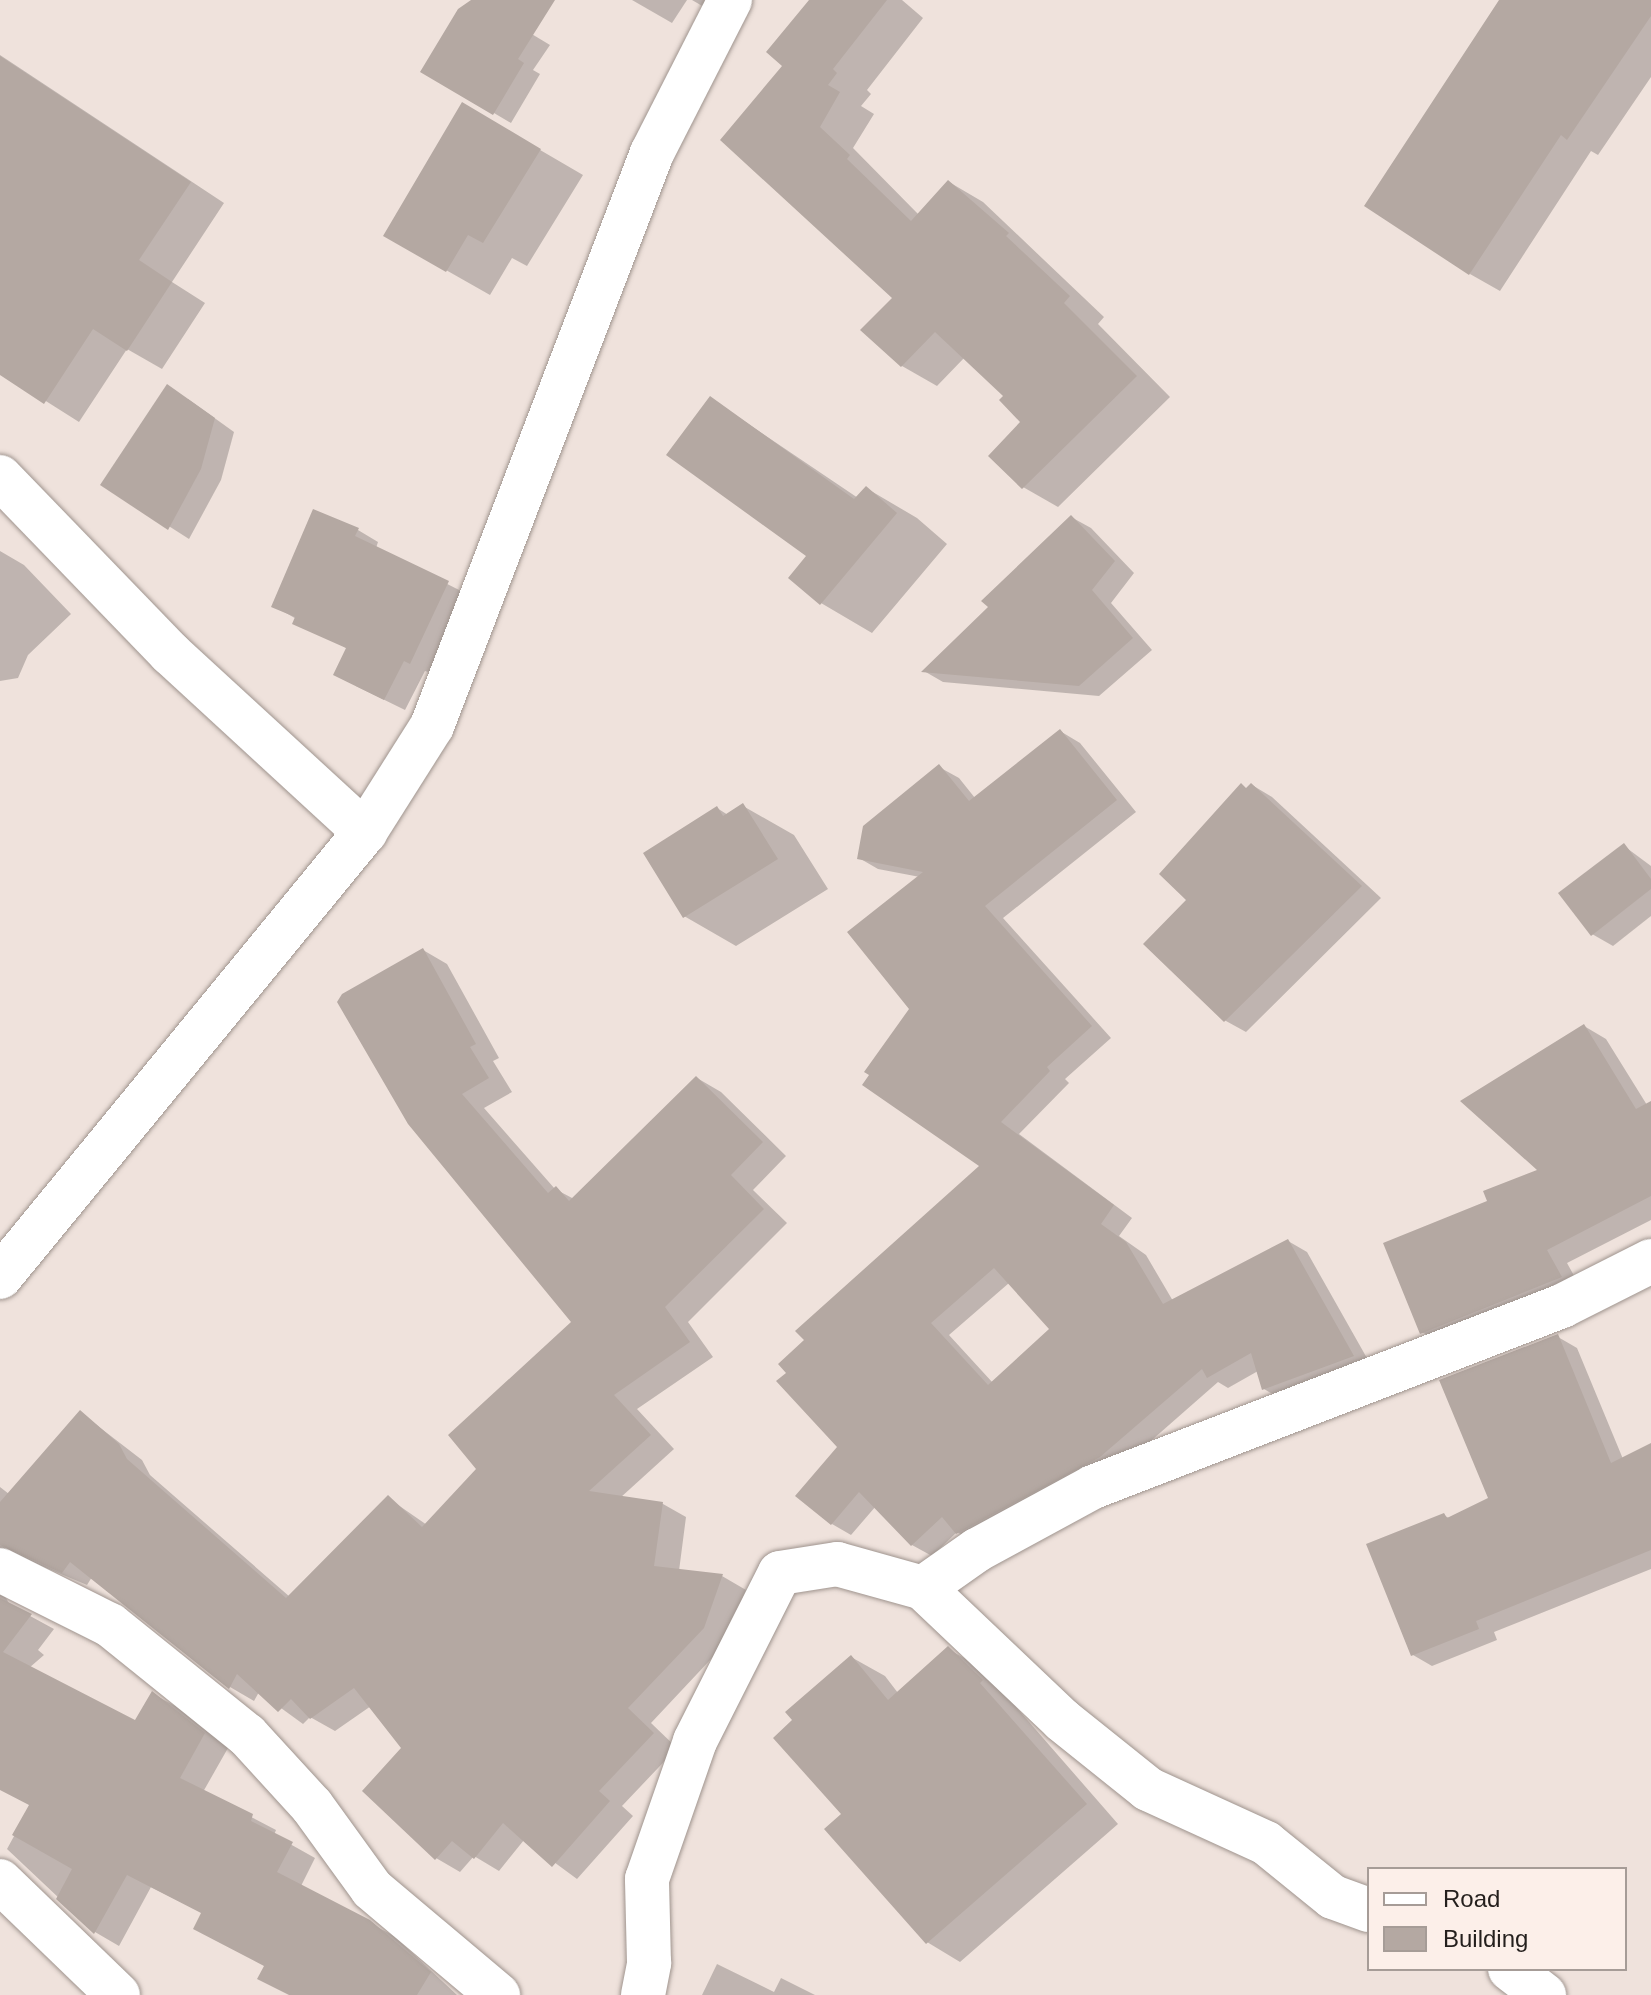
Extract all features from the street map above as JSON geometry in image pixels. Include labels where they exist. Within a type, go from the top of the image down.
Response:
[{"type":"street","points":[[0,1277],[365,832],[432,726],[652,153],[730,0]]},
{"type":"street","points":[[0,477],[170,653],[365,832]]},
{"type":"street","points":[[923,1588],[977,1550],[1093,1487],[1562,1306],[1651,1261]]},
{"type":"street","points":[[643,1995],[649,1963],[647,1879],[695,1741],[780,1573],[837,1564],[923,1588],[1062,1720],[1148,1789],[1266,1843],[1333,1897],[1367,1909]]},
{"type":"street","points":[[0,1570],[110,1625],[247,1735],[312,1806],[372,1889],[498,1995]]},
{"type":"street","points":[[0,1881],[118,1995]]},
{"type":"street","points":[[1513,1971],[1544,1995]]},
{"type":"building","points":[[471,0],[555,0],[518,59],[524,63],[493,115],[420,72],[458,9]]},
{"type":"building","points":[[809,0],[887,0],[833,69],[837,73],[828,85],[840,92],[820,127],[850,155],[847,159],[911,221],[948,180],[1009,233],[1006,236],[1070,296],[1064,303],[1137,376],[1022,489],[988,456],[1020,422],[999,400],[1003,396],[935,332],[901,367],[860,330],[892,298],[720,140],[782,66],[766,52]]},
{"type":"building","points":[[1499,0],[1651,0],[1651,16],[1567,140],[1561,135],[1469,275],[1364,206]]},
{"type":"building","points":[[0,56],[191,182],[139,260],[172,282],[127,351],[93,329],[44,404],[0,375]]},
{"type":"building","points":[[462,102],[541,149],[483,243],[468,235],[446,272],[383,236]]},
{"type":"building","points":[[167,384],[215,418],[201,469],[168,530],[100,485]]},
{"type":"building","points":[[710,396],[854,499],[866,486],[897,513],[820,605],[788,578],[806,556],[666,455]]},
{"type":"building","points":[[313,509],[359,528],[355,536],[449,581],[410,664],[404,661],[384,700],[333,675],[346,648],[292,624],[295,617],[271,607]]},
{"type":"building","points":[[1071,515],[1115,561],[1092,590],[1133,638],[1079,686],[921,672],[988,607],[981,601]]},
{"type":"building","points":[[1060,729],[1117,800],[985,906],[1092,1026],[1047,1067],[1050,1071],[1001,1122],[1114,1205],[1101,1224],[1126,1242],[1163,1304],[1288,1239],[1354,1356],[1262,1390],[1251,1353],[1207,1378],[1202,1369],[1100,1457],[956,1534],[942,1517],[911,1546],[859,1492],[831,1525],[795,1496],[837,1447],[776,1381],[786,1373],[778,1364],[804,1340],[795,1331],[979,1166],[862,1085],[869,1075],[864,1072],[909,1009],[847,932],[923,872],[857,859],[863,826],[939,764],[969,801]],"holes":[[[994,1268],[1049,1329],[988,1385],[931,1323]]]},
{"type":"building","points":[[1241,783],[1246,788],[1251,783],[1362,886],[1224,1022],[1143,944],[1186,900],[1159,874]]},
{"type":"building","points":[[743,803],[778,859],[683,918],[643,853],[717,806],[723,816]]},
{"type":"building","points":[[1624,843],[1651,879],[1651,889],[1591,936],[1558,893]]},
{"type":"building","points":[[423,948],[476,1044],[470,1047],[489,1078],[462,1094],[548,1193],[556,1186],[569,1201],[696,1076],[763,1142],[731,1175],[764,1209],[665,1307],[690,1342],[614,1395],[651,1435],[589,1491],[663,1502],[654,1566],[723,1574],[704,1628],[628,1708],[654,1733],[599,1791],[610,1801],[552,1867],[503,1823],[474,1859],[452,1841],[435,1860],[362,1791],[401,1748],[354,1688],[310,1719],[291,1699],[278,1712],[237,1674],[229,1689],[70,1562],[62,1573],[0,1545],[0,1502],[80,1410],[119,1444],[127,1459],[286,1598],[388,1495],[422,1527],[476,1469],[448,1435],[571,1322],[408,1124],[337,1002],[342,994]]},
{"type":"building","points":[[1584,1024],[1636,1109],[1651,1101],[1651,1196],[1547,1250],[1562,1277],[1420,1334],[1383,1243],[1487,1201],[1483,1191],[1537,1170],[1460,1101]]},
{"type":"building","points":[[1558,1334],[1611,1463],[1651,1443],[1651,1550],[1476,1621],[1479,1629],[1411,1656],[1366,1544],[1444,1513],[1447,1518],[1488,1498],[1439,1380]]},
{"type":"building","points":[[0,1598],[32,1614],[3,1652],[135,1720],[152,1691],[205,1733],[180,1778],[253,1814],[251,1821],[293,1842],[277,1872],[370,1920],[431,1972],[417,1995],[289,1995],[257,1979],[264,1966],[193,1929],[201,1913],[127,1875],[94,1934],[56,1899],[72,1869],[12,1835],[29,1805],[0,1790]]},
{"type":"building","points":[[948,1646],[983,1680],[980,1683],[1087,1804],[926,1944],[824,1829],[841,1814],[773,1738],[792,1720],[785,1712],[851,1655],[888,1700]]}]
